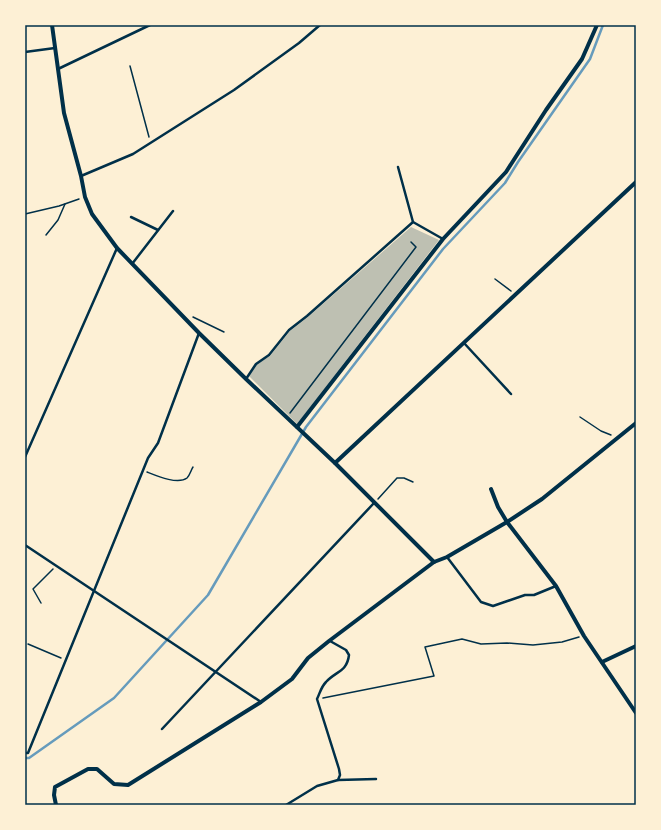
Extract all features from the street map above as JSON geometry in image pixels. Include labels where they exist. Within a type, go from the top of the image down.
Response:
[{"type":"street","points":[[52,25],[64,113],[82,176],[85,197],[92,214],[117,248],[199,333],[335,463],[434,562]]},
{"type":"street","points":[[299,429],[443,239],[506,172],[546,110],[582,59],[597,25]]},
{"type":"street","points":[[335,463],[636,182]]},
{"type":"street","points":[[56,805],[54,795],[55,788],[88,769],[97,769],[114,784],[128,785],[261,702],[292,679],[308,658],[329,641],[434,562],[507,522],[542,499],[636,423]]},
{"type":"street","points":[[492,489],[498,507],[507,522],[556,586],[584,636],[636,713]]},
{"type":"street","points":[[602,662],[636,646]]},
{"type":"lane","points":[[58,69],[150,25]]},
{"type":"lane","points":[[82,176],[133,154],[234,90],[299,43],[320,25]]},
{"type":"lane","points":[[25,52],[55,48]]},
{"type":"lane","points":[[398,167],[413,222],[443,239]]},
{"type":"lane","points":[[132,264],[173,211]]},
{"type":"lane","points":[[130,217],[158,230]]},
{"type":"lane","points":[[246,379],[256,364],[269,355],[289,330],[308,316],[413,222]]},
{"type":"lane","points":[[25,457],[117,248]]},
{"type":"lane","points":[[25,753],[28,753],[148,458],[158,444],[199,333]]},
{"type":"lane","points":[[464,343],[511,394]]},
{"type":"lane","points":[[162,729],[374,503]]},
{"type":"lane","points":[[25,545],[261,702]]},
{"type":"lane","points":[[447,556],[481,602],[493,606],[525,594],[534,595],[556,586]]},
{"type":"lane","points":[[329,641],[346,650],[349,655],[348,662],[344,669],[327,681],[321,689],[318,699],[339,769],[340,776],[338,780]]},
{"type":"lane","points":[[286,805],[317,786],[338,780],[376,779]]},
{"type":"path","points":[[130,66],[150,142]]},
{"type":"path","points":[[25,214],[65,204],[85,197]]},
{"type":"path","points":[[46,236],[58,220],[65,204]]},
{"type":"path","points":[[286,417],[416,247],[411,242]]},
{"type":"path","points":[[495,279],[515,295]]},
{"type":"path","points":[[179,312],[224,332]]},
{"type":"path","points":[[580,417],[601,431],[618,438]]},
{"type":"path","points":[[143,471],[169,480],[185,479],[188,477],[193,466]]},
{"type":"path","points":[[374,503],[397,478],[404,478],[412,482]]},
{"type":"path","points":[[41,603],[33,589],[57,565]]},
{"type":"path","points":[[318,699],[434,676],[425,647],[436,643],[462,639],[481,644],[507,642],[533,645],[562,642],[584,636]]},
{"type":"path","points":[[28,644],[66,660]]},
{"type":"building","points":[[411,227],[439,240],[297,424],[249,376],[256,364],[270,356],[290,331]]},
{"type":"waterway","points":[[25,758],[29,758],[114,698],[208,595],[306,427],[443,249],[505,183],[590,59],[603,25]]}]
